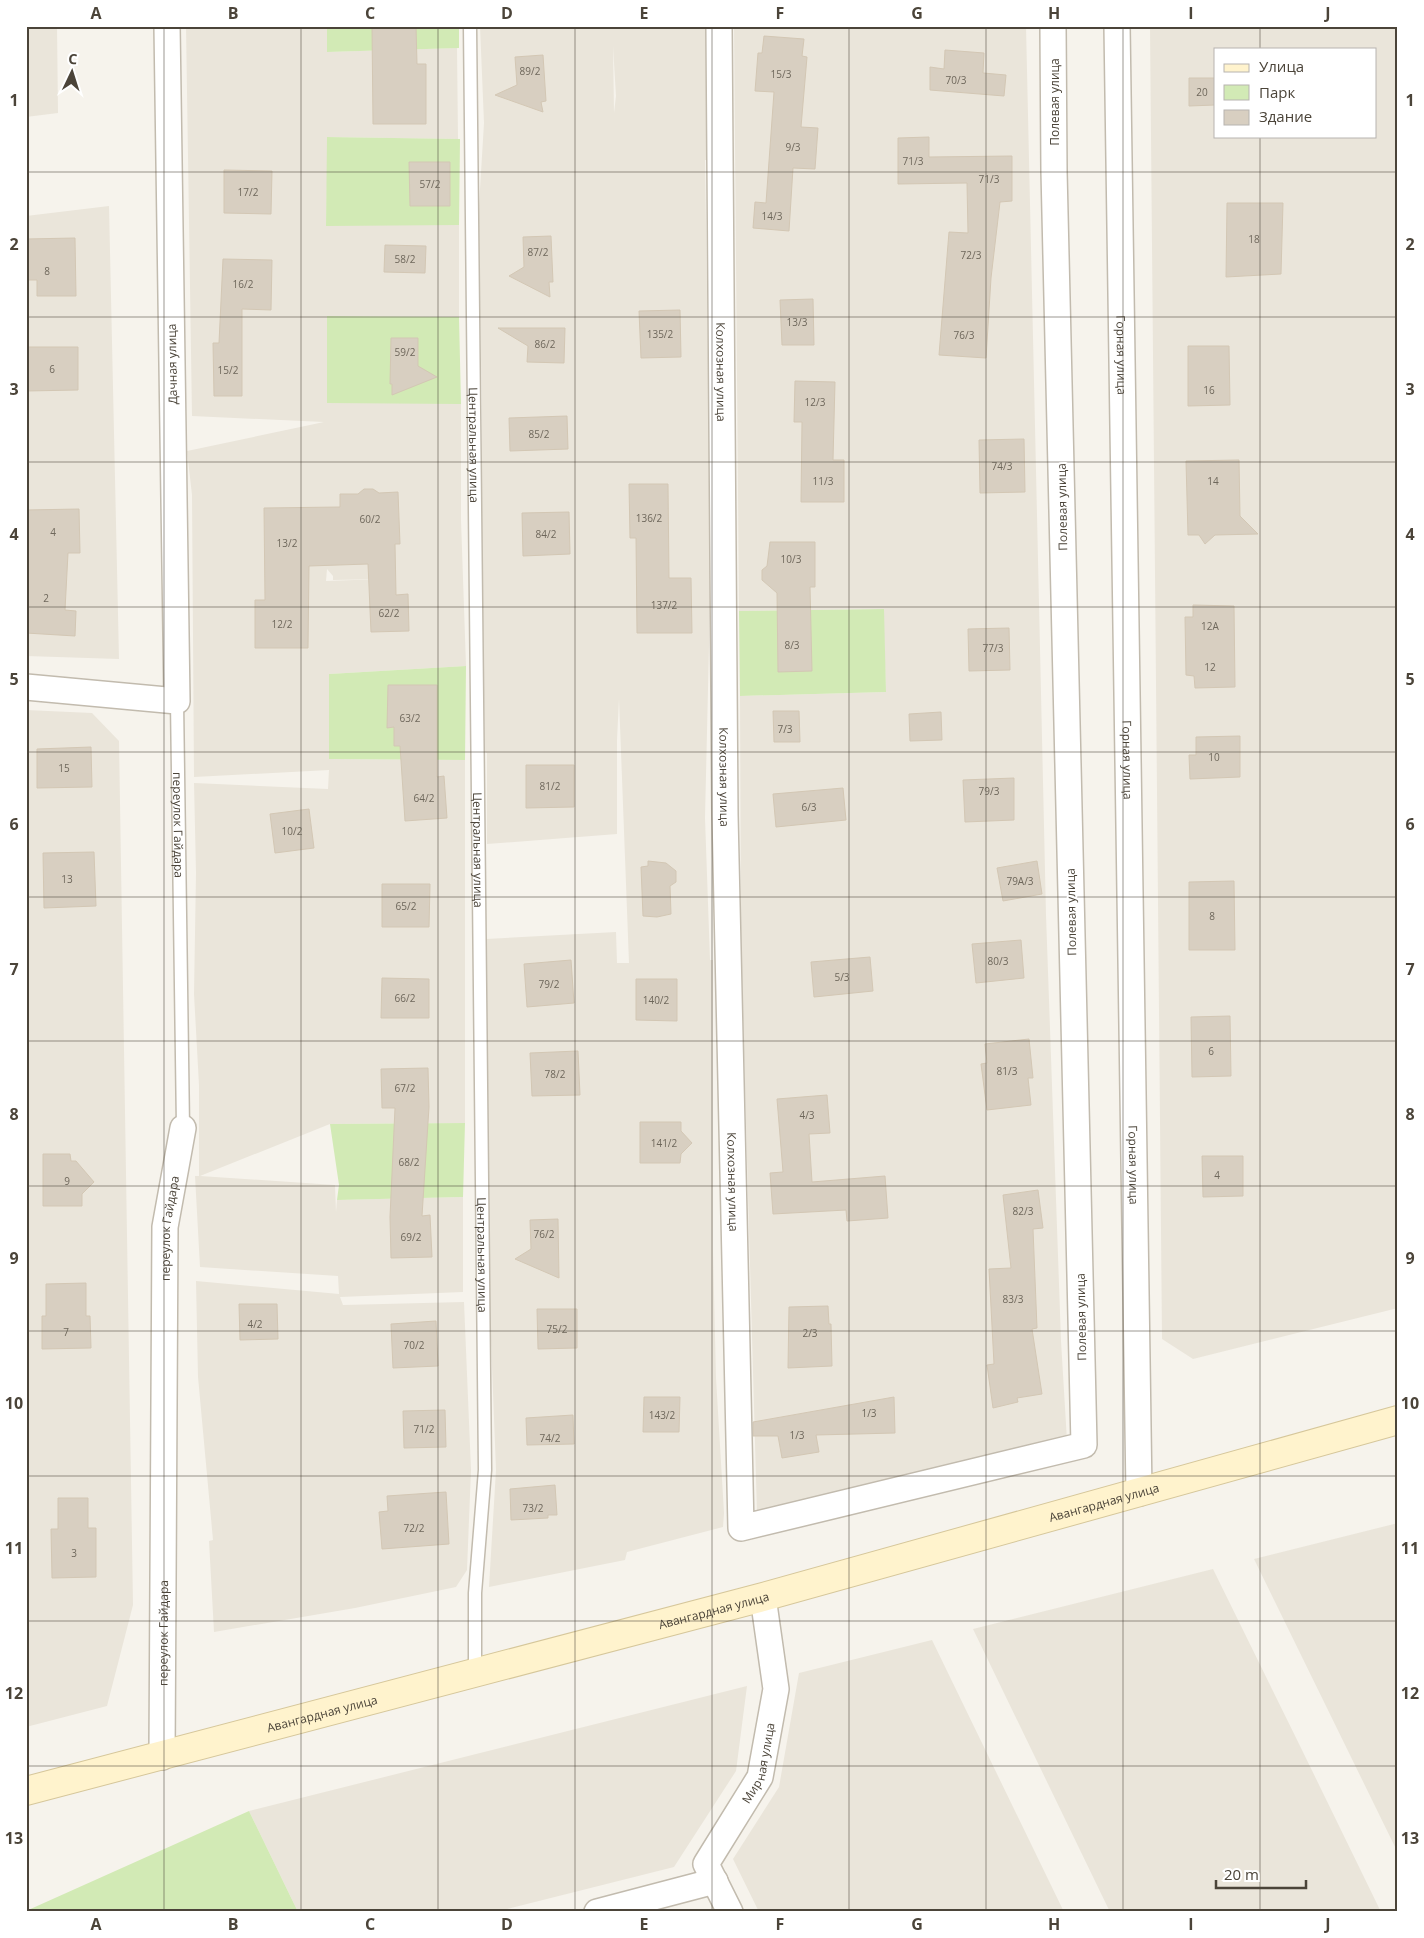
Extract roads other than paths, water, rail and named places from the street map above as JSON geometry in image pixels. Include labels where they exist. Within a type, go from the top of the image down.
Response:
[{"type":"main road","name":"Авангардная улица","points":[[26,1791],[162,1757],[763,1597],[1398,1420]]},
{"type":"street","name":"Дачная улица","points":[[167,26],[177,701]]},
{"type":"street","name":"Колхозная улица","points":[[719,26],[725,815],[741,1528]]},
{"type":"street","name":"Полевая улица","points":[[741,1528],[1084,1445],[1054,171],[1053,26]]},
{"type":"street","name":"Горная улица","points":[[1117,26],[1139,1493]]},
{"type":"street","points":[[26,687],[177,701]]},
{"type":"street","name":"переулок Гайдара","points":[[162,1757],[165,1227],[183,1128]]},
{"type":"street","name":"Мирная улица","points":[[730,1912],[706,1864],[760,1777],[776,1690],[763,1597]]},
{"type":"street","points":[[597,1912],[715,1881]]},
{"type":"lane","name":"Центральная улица","points":[[470,26],[485,1470],[475,1594],[475,1673]]},
{"type":"lane","name":"переулок Гайдара","points":[[177,701],[183,1128]]}]
